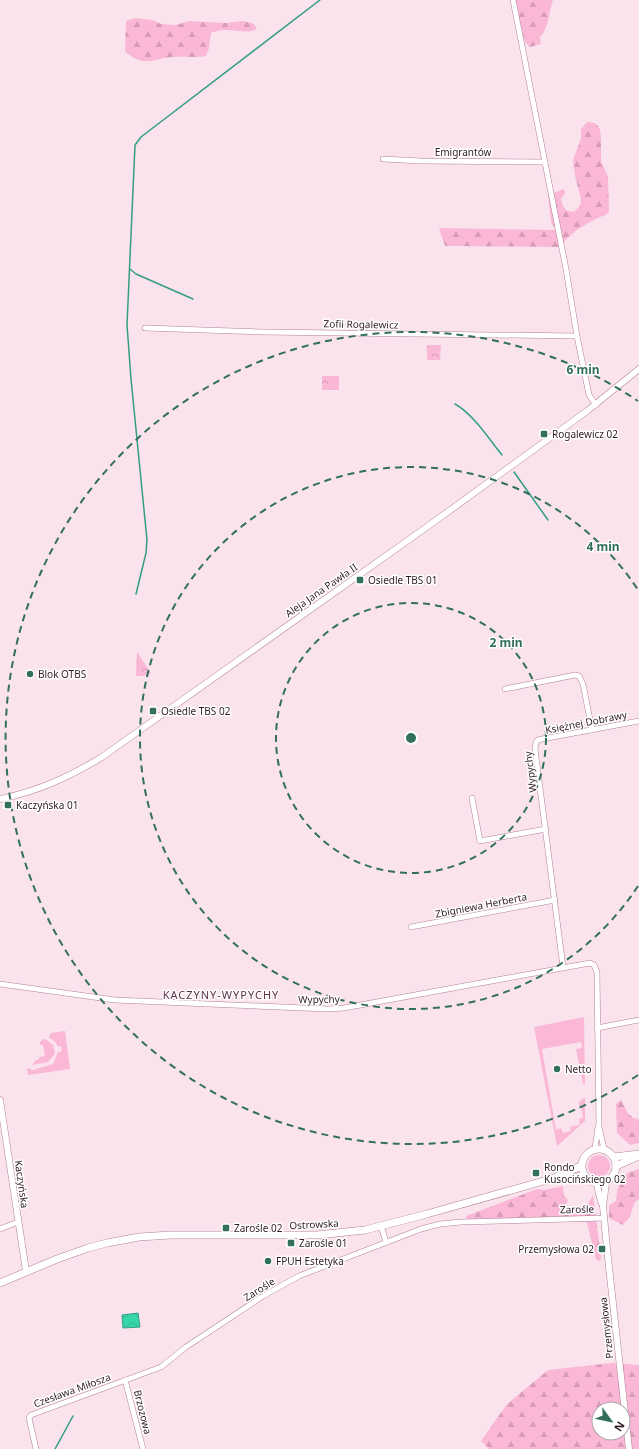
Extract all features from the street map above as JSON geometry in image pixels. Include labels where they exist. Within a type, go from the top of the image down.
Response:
[{"type":"main road","points":[[595,1149],[604,1149],[614,1157],[616,1166],[615,1173],[611,1179],[597,1184],[584,1176],[581,1166],[585,1155],[595,1149]]},
{"type":"main road","points":[[614,1157],[639,1155]]},
{"type":"main road","points":[[616,1166],[639,1155]]},
{"type":"main road","name":"Ostrowska","points":[[0,1283],[26,1271],[98,1245],[139,1237],[171,1235],[316,1235],[365,1230],[554,1178],[581,1166]]},
{"type":"main road","name":"Ostrowska","points":[[554,1178],[563,1179],[584,1176]]},
{"type":"street","points":[[513,0],[566,269],[577,336],[589,395],[596,405]]},
{"type":"street","name":"Emigrantów","points":[[382,158],[421,161],[544,162]]},
{"type":"street","name":"Zofii Rogalewicz","points":[[145,328],[264,332],[577,336]]},
{"type":"street","name":"Aleja Jana Pawła II","points":[[0,799],[49,786],[102,756],[431,524],[596,405],[639,370]]},
{"type":"street","points":[[506,688],[575,675],[579,676],[583,684],[592,730]]},
{"type":"street","name":"Księżnej Dobrawy","points":[[536,742],[542,739],[639,721]]},
{"type":"street","name":"Wypychy","points":[[536,742],[535,749],[563,967]]},
{"type":"street","points":[[472,798],[480,841],[546,828]]},
{"type":"street","name":"Zbigniewa Herberta","points":[[411,927],[555,900]]},
{"type":"street","name":"Wypychy","points":[[0,984],[115,1000],[328,1009],[344,1008],[590,963],[594,965],[597,972],[597,1028]]},
{"type":"street","points":[[595,1149],[598,1126],[597,1028],[639,1020]]},
{"type":"street","name":"Kaczyńska","points":[[0,1100],[26,1271]]},
{"type":"street","points":[[598,1126],[604,1149]]},
{"type":"street","name":"Przemysłowa","points":[[606,1182],[603,1206],[604,1218],[629,1449]]},
{"type":"street","name":"Przemysłowa","points":[[597,1184],[598,1194],[603,1206]]},
{"type":"street","name":"Zarośle","points":[[153,1370],[161,1367],[186,1347],[280,1286],[299,1276],[421,1229],[447,1224],[495,1220],[604,1218]]},
{"type":"street","points":[[0,1229],[18,1222]]},
{"type":"street","points":[[381,1226],[386,1242]]},
{"type":"street","name":"Czesława Miłosza","points":[[36,1449],[29,1418],[31,1415],[153,1370]]},
{"type":"street","name":"Brzozowa","points":[[125,1380],[143,1449]]},
{"type":"green space","points":[[515,0],[553,0],[546,29],[540,37],[541,44],[530,47],[525,42]]},
{"type":"green space","points":[[135,18],[153,20],[161,24],[176,25],[189,21],[225,23],[243,21],[254,24],[257,29],[252,31],[223,30],[211,33],[209,48],[206,56],[172,57],[142,61],[131,56],[125,51],[126,21]]},
{"type":"green space","points":[[587,122],[595,123],[600,129],[601,161],[608,177],[608,213],[577,230],[560,247],[445,246],[439,228],[556,230],[551,222],[548,195],[564,189],[565,193],[561,199],[563,206],[567,211],[574,212],[580,206],[581,199],[575,176],[573,160],[581,139],[581,129]]},
{"type":"green space","points":[[427,345],[441,345],[440,360],[427,360]]},
{"type":"green space","points":[[322,376],[339,376],[339,390],[322,390]]},
{"type":"green space","points":[[137,652],[151,673],[144,676],[136,676]]},
{"type":"green space","points":[[584,1017],[585,1084],[583,1084],[576,1049],[582,1048],[581,1042],[542,1049],[556,1130],[561,1128],[563,1133],[571,1131],[570,1127],[580,1125],[579,1119],[583,1118],[579,1102],[585,1098],[585,1121],[557,1146],[534,1027]]},
{"type":"green space","points":[[65,1031],[70,1069],[28,1075],[27,1068],[33,1070],[53,1064],[58,1052],[61,1052],[62,1048],[60,1046],[58,1047],[49,1037],[51,1033]]},
{"type":"green space","points":[[43,1039],[47,1040],[53,1045],[55,1054],[48,1062],[32,1065],[36,1060],[39,1060],[39,1057],[45,1056],[43,1045],[40,1045],[40,1042]]},
{"type":"green space","points":[[621,1100],[630,1115],[636,1119],[639,1119],[639,1143],[630,1145],[617,1133],[616,1104]]},
{"type":"green space","points":[[599,1155],[607,1158],[610,1166],[607,1174],[599,1177],[591,1174],[588,1166],[591,1158]]},
{"type":"green space","points":[[639,1169],[639,1199],[635,1202],[629,1218],[623,1225],[609,1218],[609,1205],[616,1201],[617,1190],[627,1173]]},
{"type":"green space","points":[[563,1186],[564,1196],[568,1200],[567,1203],[561,1208],[564,1211],[575,1212],[582,1210],[585,1208],[593,1195],[601,1257],[600,1261],[596,1260],[587,1222],[562,1218],[467,1221],[466,1216],[537,1189],[544,1190]]},
{"type":"green space","points":[[612,1363],[639,1365],[639,1449],[489,1449],[481,1441],[507,1404],[548,1370]]},
{"type":"water","points":[[138,1313],[140,1327],[123,1328],[122,1315]]},
{"type":"waterway","points":[[136,594],[146,553],[147,540],[127,325],[135,145],[141,137],[320,0]]},
{"type":"waterway","points":[[130,269],[136,274],[193,299]]},
{"type":"waterway","points":[[455,404],[462,408],[474,420],[502,455]]},
{"type":"waterway","points":[[514,472],[548,520]]},
{"type":"waterway","points":[[55,1449],[73,1416]]},
{"type":"place","name":"Rogalewicz 02","points":[[544,434]]},
{"type":"place","name":"Osiedle TBS 01","points":[[360,580]]},
{"type":"place","name":"Blok OTBS","points":[[30,674]]},
{"type":"place","name":"Osiedle TBS 02","points":[[153,711]]},
{"type":"place","name":"Kaczyńska 01","points":[[8,805]]},
{"type":"place","name":"Netto","points":[[557,1069]]},
{"type":"place","name":"Rondo Kusocińskiego 02","points":[[536,1173]]},
{"type":"place","name":"Zarośle 02","points":[[226,1228]]},
{"type":"place","name":"Zarośle 01","points":[[291,1243]]},
{"type":"place","name":"Przemysłowa 02","points":[[602,1249]]},
{"type":"place","name":"FPUH Estetyka","points":[[268,1261]]},
{"type":"district","name":"KACZYNY-WYPYCHY","points":[[221,994]]}]
